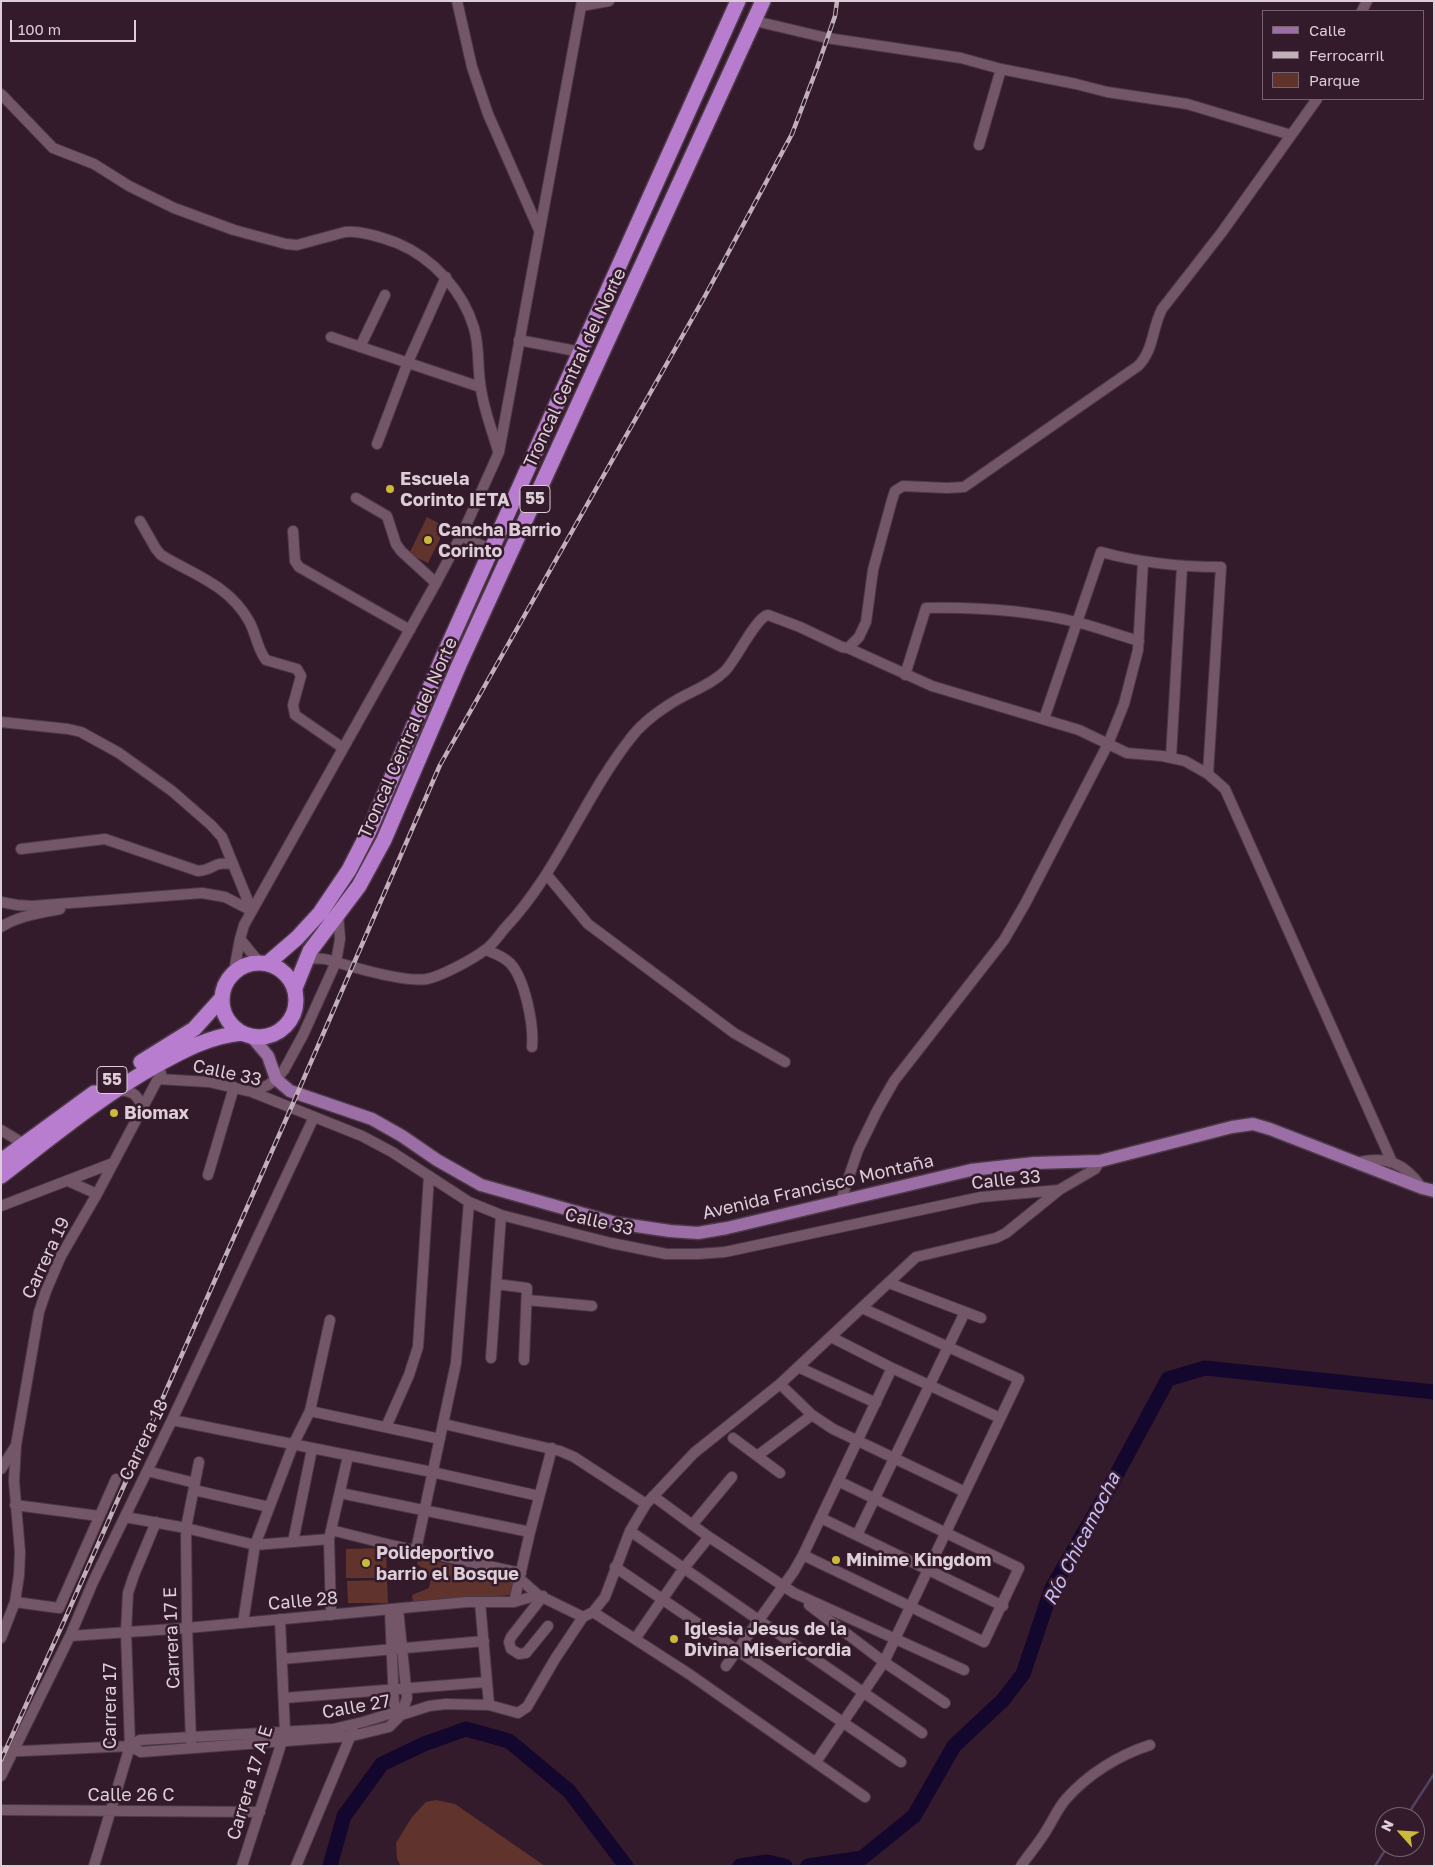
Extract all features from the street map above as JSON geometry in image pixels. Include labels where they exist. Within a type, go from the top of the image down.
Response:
[{"type":"highway","name":"Troncal Central del Norte","points":[[264,963],[308,927],[334,894],[369,831],[492,550],[738,1]]},
{"type":"highway","name":"Troncal Central del Norte","points":[[295,988],[305,960],[318,938],[338,914],[366,874],[384,840],[463,656],[763,1]]},
{"type":"highway","name":"55","points":[[1,1161],[120,1075],[194,1029],[221,999],[225,984],[234,971],[246,964],[264,963]]},
{"type":"highway","points":[[264,963],[284,972],[295,988]]},
{"type":"highway","name":"55","points":[[1,1176],[115,1090],[168,1059],[211,1038],[247,1035],[268,1036],[281,1030],[287,1024],[294,1011],[296,1004],[295,988]]},
{"type":"highway","points":[[221,999],[225,1016],[232,1026],[247,1035]]},
{"type":"main road","points":[[247,1035],[268,1056],[276,1079]]},
{"type":"main road","name":"Avenida Francisco Montaña","points":[[276,1079],[296,1094],[372,1119],[481,1185],[616,1223],[670,1231],[698,1233],[727,1228],[971,1170],[1034,1163],[1100,1161],[1232,1127],[1253,1124],[1428,1190]]},
{"type":"street","points":[[457,1],[472,67],[488,114],[539,231]]},
{"type":"street","points":[[234,971],[244,925],[436,583],[461,536],[499,452],[581,4],[609,1]]},
{"type":"street","points":[[755,21],[827,38],[961,58],[1107,92],[1187,104],[1291,135]]},
{"type":"street","points":[[979,144],[1001,68]]},
{"type":"street","points":[[1,94],[53,148],[94,164],[129,186],[174,208],[234,230],[286,244],[304,244],[348,232],[390,240],[408,248],[446,277],[464,306],[474,328],[478,351],[480,387],[499,452]]},
{"type":"street","points":[[848,648],[859,636],[866,622],[876,562],[892,500],[899,488],[903,486],[964,487],[1138,366],[1148,353],[1158,316],[1162,309],[1222,232],[1316,100]]},
{"type":"street","points":[[377,444],[408,362],[446,277]]},
{"type":"street","points":[[360,347],[385,295]]},
{"type":"street","points":[[332,337],[480,387]]},
{"type":"street","points":[[519,340],[581,352]]},
{"type":"street","points":[[485,409],[506,410]]},
{"type":"street","points":[[356,498],[386,516],[396,544],[401,551],[436,583]]},
{"type":"street","points":[[140,521],[161,555],[223,589],[240,607],[250,622],[264,658],[274,663],[297,669],[301,676],[293,705],[295,715],[343,748]]},
{"type":"street","points":[[293,531],[295,561],[299,567],[410,630]]},
{"type":"street","points":[[461,536],[492,550]]},
{"type":"street","points":[[1044,719],[1101,552],[1143,562],[1182,567],[1221,567],[1208,774]]},
{"type":"street","points":[[841,1200],[858,1150],[894,1081],[1004,940],[1025,904],[1108,744],[1124,704],[1139,641],[1143,562]]},
{"type":"street","points":[[1171,757],[1182,567]]},
{"type":"street","points":[[905,675],[926,608],[964,607],[1040,615],[1077,622],[1139,641]]},
{"type":"street","points":[[305,960],[320,958],[362,969],[418,980],[440,975],[486,950],[515,918],[547,875],[582,813],[638,729],[669,704],[716,679],[726,670],[739,653],[762,618],[768,615],[800,627],[932,686],[1079,730],[1127,753],[1171,757],[1185,761],[1208,774],[1225,789],[1392,1162]]},
{"type":"street","points":[[1,722],[81,732],[98,740],[158,781],[211,825],[222,837],[252,911]]},
{"type":"street","points":[[21,849],[105,839],[198,871],[208,870],[218,863],[233,864]]},
{"type":"street","points":[[547,875],[588,924],[734,1033],[785,1062]]},
{"type":"street","points":[[1,902],[32,906],[202,893],[225,897],[252,911]]},
{"type":"street","points":[[1,927],[7,923],[35,914],[71,906],[83,901]]},
{"type":"street","points":[[252,1092],[276,1079],[284,1070],[300,1042],[336,962],[340,939],[338,914]]},
{"type":"street","points":[[240,939],[264,963]]},
{"type":"street","points":[[486,950],[502,958],[515,969],[530,1013],[533,1034],[532,1047]]},
{"type":"street","name":"Carrera 19","points":[[1,1638],[15,1602],[20,1552],[14,1481],[16,1445],[39,1312],[46,1290],[61,1256],[97,1194],[168,1059]]},
{"type":"street","name":"Calle 33","points":[[158,1078],[234,1087],[252,1092],[362,1136],[469,1202],[501,1215],[620,1245],[666,1254],[725,1252],[981,1197],[1059,1190]]},
{"type":"street","points":[[208,1175],[234,1087]]},
{"type":"street","points":[[115,1090],[129,1091],[140,1101],[142,1108]]},
{"type":"street","name":"Carrera 18","points":[[1,1776],[70,1636],[93,1582],[172,1420],[314,1116]]},
{"type":"street","points":[[1,1130],[24,1144]]},
{"type":"street","points":[[1356,1163],[1368,1160],[1392,1162],[1404,1168],[1428,1190]]},
{"type":"street","points":[[401,1715],[429,1706],[446,1704],[489,1705],[518,1713],[527,1707],[555,1658],[604,1597],[630,1531],[649,1500],[694,1453],[780,1384],[916,1257],[996,1238],[1006,1233],[1059,1190],[1094,1169],[1100,1161]]},
{"type":"street","points":[[1,1206],[113,1163]]},
{"type":"street","points":[[386,1426],[409,1375],[418,1347],[429,1176]]},
{"type":"street","points":[[68,1181],[97,1194]]},
{"type":"street","points":[[416,1550],[456,1363],[469,1202]]},
{"type":"street","points":[[491,1358],[501,1215]]},
{"type":"street","points":[[889,1283],[981,1318]]},
{"type":"street","points":[[496,1284],[528,1288],[524,1360]]},
{"type":"street","points":[[527,1300],[592,1306]]},
{"type":"street","points":[[816,1762],[884,1662],[1019,1379],[862,1308]]},
{"type":"street","points":[[857,1535],[965,1312]]},
{"type":"street","points":[[243,1623],[255,1544],[293,1445],[310,1411],[330,1320]]},
{"type":"street","points":[[831,1337],[892,1368],[1000,1418]]},
{"type":"street","points":[[798,1367],[876,1403]]},
{"type":"street","points":[[726,1666],[803,1555],[892,1368]]},
{"type":"street","points":[[780,1384],[812,1415],[833,1429],[966,1492]]},
{"type":"street","points":[[310,1411],[440,1439]]},
{"type":"street","points":[[757,1456],[812,1415]]},
{"type":"street","points":[[172,1420],[432,1472],[539,1496]]},
{"type":"street","points":[[444,1424],[552,1448],[574,1457],[692,1525],[794,1594],[964,1670]]},
{"type":"street","points":[[733,1438],[780,1473]]},
{"type":"street","points":[[1,1469],[16,1445]]},
{"type":"street","points":[[293,1542],[312,1448]]},
{"type":"street","points":[[514,1602],[552,1448]]},
{"type":"street","points":[[331,1615],[330,1535],[348,1456]]},
{"type":"street","name":"Carrera 17 E","points":[[192,1748],[187,1628],[186,1528],[199,1462]]},
{"type":"street","points":[[147,1471],[270,1507]]},
{"type":"street","points":[[692,1525],[732,1477]]},
{"type":"street","points":[[15,1602],[59,1608],[116,1479]]},
{"type":"street","points":[[803,1555],[984,1642],[1003,1606],[1019,1568],[838,1481]]},
{"type":"street","points":[[340,1493],[530,1532]]},
{"type":"street","points":[[16,1505],[99,1516]]},
{"type":"street","points":[[125,1517],[186,1528],[255,1544],[293,1542],[330,1535],[416,1550],[520,1575],[541,1595],[588,1615],[635,1639],[689,1674],[865,1797]]},
{"type":"street","points":[[821,1518],[1003,1606]]},
{"type":"street","name":"Carrera 17","points":[[94,1866],[130,1746],[126,1632],[128,1593],[156,1522]]},
{"type":"street","points":[[630,1531],[922,1732]]},
{"type":"street","points":[[635,1639],[684,1568],[709,1537]]},
{"type":"street","points":[[615,1567],[902,1762]]},
{"type":"street","points":[[794,1594],[884,1662],[945,1703]]},
{"type":"street","points":[[541,1595],[509,1642],[511,1649],[519,1654],[526,1654],[548,1626]]},
{"type":"street","name":"Calle 28","points":[[70,1636],[187,1628],[480,1602],[514,1602],[541,1595]]},
{"type":"street","points":[[480,1602],[489,1705]]},
{"type":"street","points":[[394,1609],[397,1649],[407,1698],[401,1715]]},
{"type":"street","name":"Carrera 17 A E","points":[[242,1866],[284,1736],[280,1619]]},
{"type":"street","points":[[282,1659],[484,1641]]},
{"type":"street","points":[[397,1649],[393,1688],[394,1704],[401,1715]]},
{"type":"street","points":[[284,1698],[487,1682]]},
{"type":"street","name":"Calle 27","points":[[130,1746],[141,1752],[192,1748],[333,1729],[389,1714],[401,1715]]},
{"type":"street","name":"Calle 27","points":[[1,1752],[130,1746],[140,1740],[191,1737],[352,1736],[389,1727],[401,1715]]},
{"type":"street","points":[[296,1866],[352,1736],[354,1724]]},
{"type":"street","points":[[1021,1866],[1065,1800],[1079,1786],[1109,1764],[1134,1750],[1150,1745]]},
{"type":"street","name":"Calle 26 C","points":[[1,1810],[260,1812]]},
{"type":"green space","name":"Cancha Barrio Corinto","points":[[427,517],[446,527],[428,563],[409,554]]},
{"type":"green space","name":"Polideportivo barrio el Bosque","points":[[386,1548],[387,1578],[346,1578],[346,1549]]},
{"type":"green space","points":[[418,1558],[515,1577],[514,1589],[510,1595],[413,1603],[412,1595],[429,1588],[431,1579],[426,1571],[417,1564]]},
{"type":"green space","points":[[387,1580],[388,1603],[348,1603],[347,1581]]},
{"type":"green space","points":[[436,1800],[455,1804],[545,1866],[401,1866],[397,1859],[396,1843],[412,1817],[426,1802]]},
{"type":"waterway","name":"Río Chicamocha","points":[[808,1866],[862,1858],[914,1816],[954,1746],[1003,1700],[1023,1674],[1052,1588],[1100,1505],[1168,1379],[1205,1368],[1434,1392]]},
{"type":"waterway","name":"Río Chicamocha","points":[[330,1866],[344,1816],[382,1764],[424,1744],[466,1729],[509,1741],[569,1791],[626,1866]]},
{"type":"waterway","points":[[1413,1807],[1434,1774]]},
{"type":"waterway","points":[[1375,1866],[1381,1857]]},
{"type":"waterway","name":"Río Chicamocha","points":[[740,1866],[767,1862],[785,1866]]},
{"type":"railway","points":[[1,1760],[291,1108],[440,765],[705,296],[792,134],[835,16],[837,1]]},
{"type":"place","name":"Escuela Corinto IETA","points":[[390,489]]},
{"type":"place","name":"Cancha Barrio Corinto","points":[[428,540]]},
{"type":"place","name":"Biomax","points":[[114,1113]]},
{"type":"place","name":"Minime Kingdom","points":[[836,1560]]},
{"type":"place","name":"Polideportivo barrio el Bosque","points":[[366,1563]]},
{"type":"place","name":"Iglesia Jesus de la Divina Misericordia","points":[[674,1639]]}]
